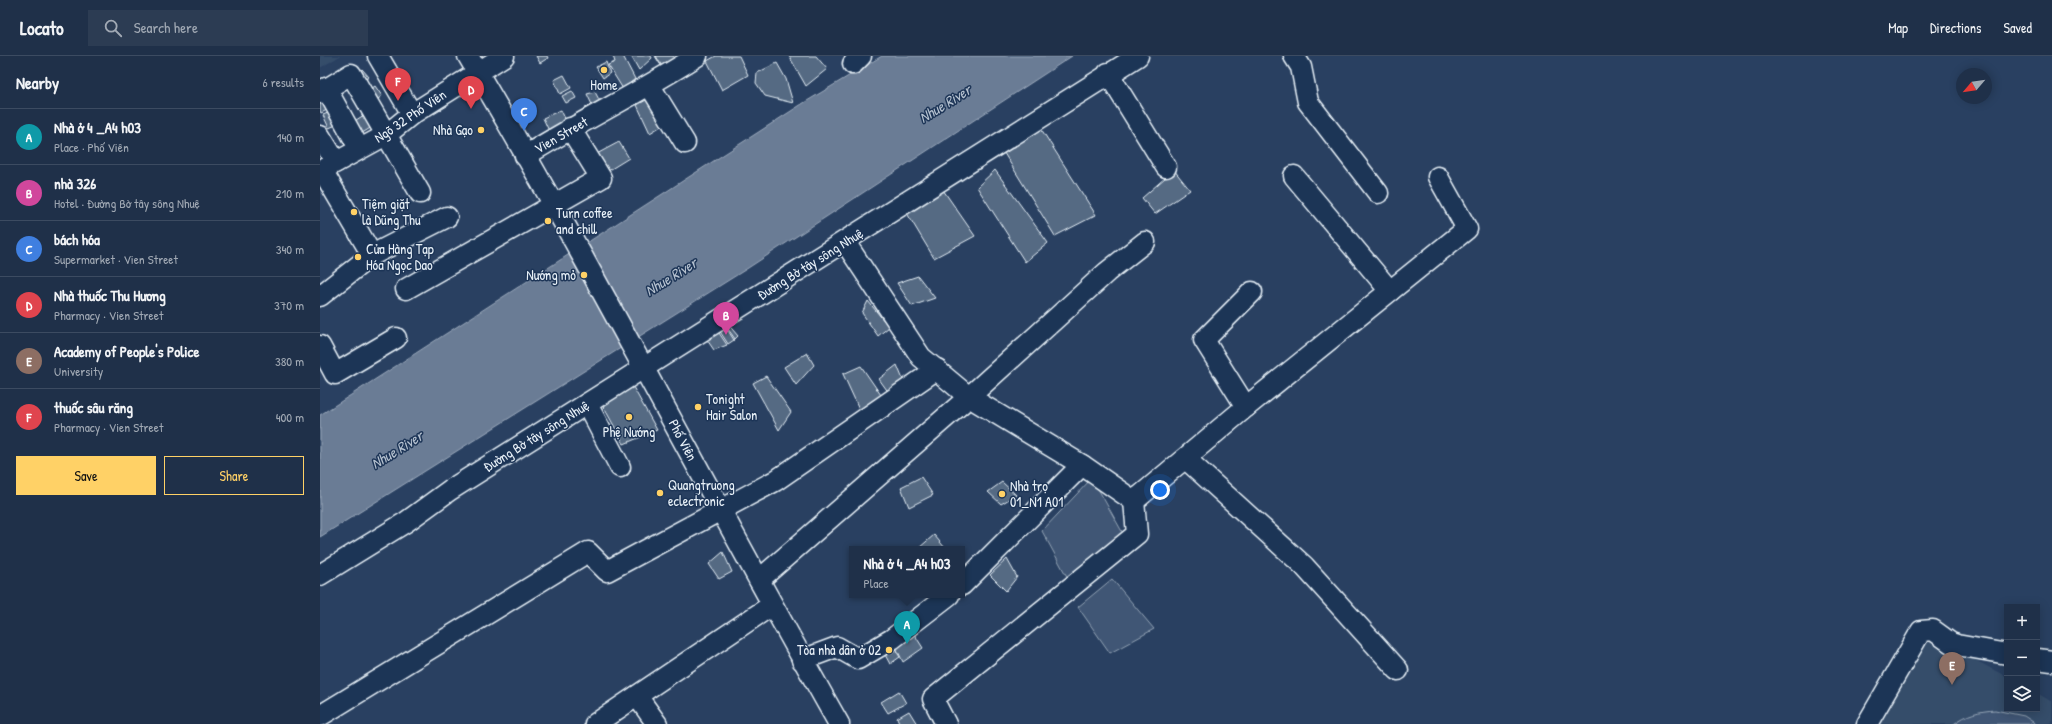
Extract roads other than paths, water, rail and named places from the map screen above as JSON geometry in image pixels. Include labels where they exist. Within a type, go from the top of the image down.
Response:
[{"type":"street","points":[[378,56],[412,114]]},
{"type":"street","name":"Ngõ 32 Phố Viên","points":[[326,168],[359,148],[386,135],[473,64],[504,56]]},
{"type":"street","name":"Vien Street","points":[[473,64],[525,156],[570,128],[650,86],[697,56]]},
{"type":"street","name":"Đường Bờ tây sông Nhuệ","points":[[320,575],[406,522],[450,490],[1020,132],[1108,73],[1138,56]]},
{"type":"street","points":[[1294,56],[1301,67],[1308,102],[1378,193]]},
{"type":"street","points":[[1108,73],[1166,167]]},
{"type":"street","points":[[359,148],[323,91],[351,74],[420,193]]},
{"type":"street","points":[[650,86],[685,143]]},
{"type":"street","points":[[406,289],[601,178],[570,128]]},
{"type":"street","points":[[320,136],[326,168],[372,255]]},
{"type":"street","name":"Phố Viên","points":[[525,156],[634,348],[758,580],[839,724]]},
{"type":"street","points":[[1294,176],[1390,291]]},
{"type":"street","points":[[1134,501],[1186,459],[1246,407],[1466,229],[1438,177]]},
{"type":"street","points":[[322,289],[372,255],[447,217]]},
{"type":"street","points":[[845,242],[921,357],[969,396],[1082,465],[1134,501]]},
{"type":"street","points":[[758,580],[969,396],[1108,272],[1145,242]]},
{"type":"street","points":[[1246,407],[1204,340],[1252,292]]},
{"type":"street","points":[[320,346],[335,374],[396,338]]},
{"type":"street","points":[[320,716],[588,552],[608,571],[775,481],[936,370]]},
{"type":"street","points":[[587,404],[620,467]]},
{"type":"street","points":[[1186,459],[1304,566],[1398,670]]},
{"type":"street","points":[[965,582],[1082,465]]},
{"type":"street","points":[[946,724],[933,699],[1137,534],[1134,501]]},
{"type":"street","points":[[802,660],[837,647],[858,659],[892,639],[945,598]]},
{"type":"street","points":[[595,724],[772,605]]},
{"type":"street","points":[[1867,724],[1921,631],[1933,630],[1951,643],[1957,645],[2004,653]]},
{"type":"street","points":[[2040,659],[2052,661]]},
{"type":"street","points":[[637,696],[657,724]]},
{"type":"water","name":"Nhue River","points":[[882,56],[1072,56],[748,268],[320,537],[320,415],[802,104]]},
{"type":"place","name":"Home","points":[[604,70]]},
{"type":"place","name":"thuốc sâu răng","points":[[398,101]]},
{"type":"place","name":"Nhà thuốc Thu Hương","points":[[471,109]]},
{"type":"place","name":"Nhà Gạo","points":[[481,130]]},
{"type":"place","name":"bách hóa","points":[[524,131]]},
{"type":"place","name":"Tiệm giặt là Dũng Thu","points":[[354,212]]},
{"type":"place","name":"Turn coffee and chill","points":[[548,221]]},
{"type":"place","name":"Cửa Hàng Tạp Hóa Ngọc Dao","points":[[358,257]]},
{"type":"place","name":"Nướng mỏ","points":[[584,275]]},
{"type":"place","name":"nhà 326","points":[[726,335]]},
{"type":"place","name":"Tonight Hair Salon","points":[[698,407]]},
{"type":"place","name":"Phệ Nướng","points":[[629,417]]},
{"type":"place","name":"Quangtruong eclectronic","points":[[660,493]]},
{"type":"place","name":"Nhà trọ 01_N1 A01","points":[[1002,494]]},
{"type":"place","name":"Nhà ở 4 _A4 h03","points":[[907,644]]},
{"type":"place","name":"Tòa nhà dân ở 02","points":[[889,650]]},
{"type":"place","name":"Academy of People's Police","points":[[1952,685]]}]
